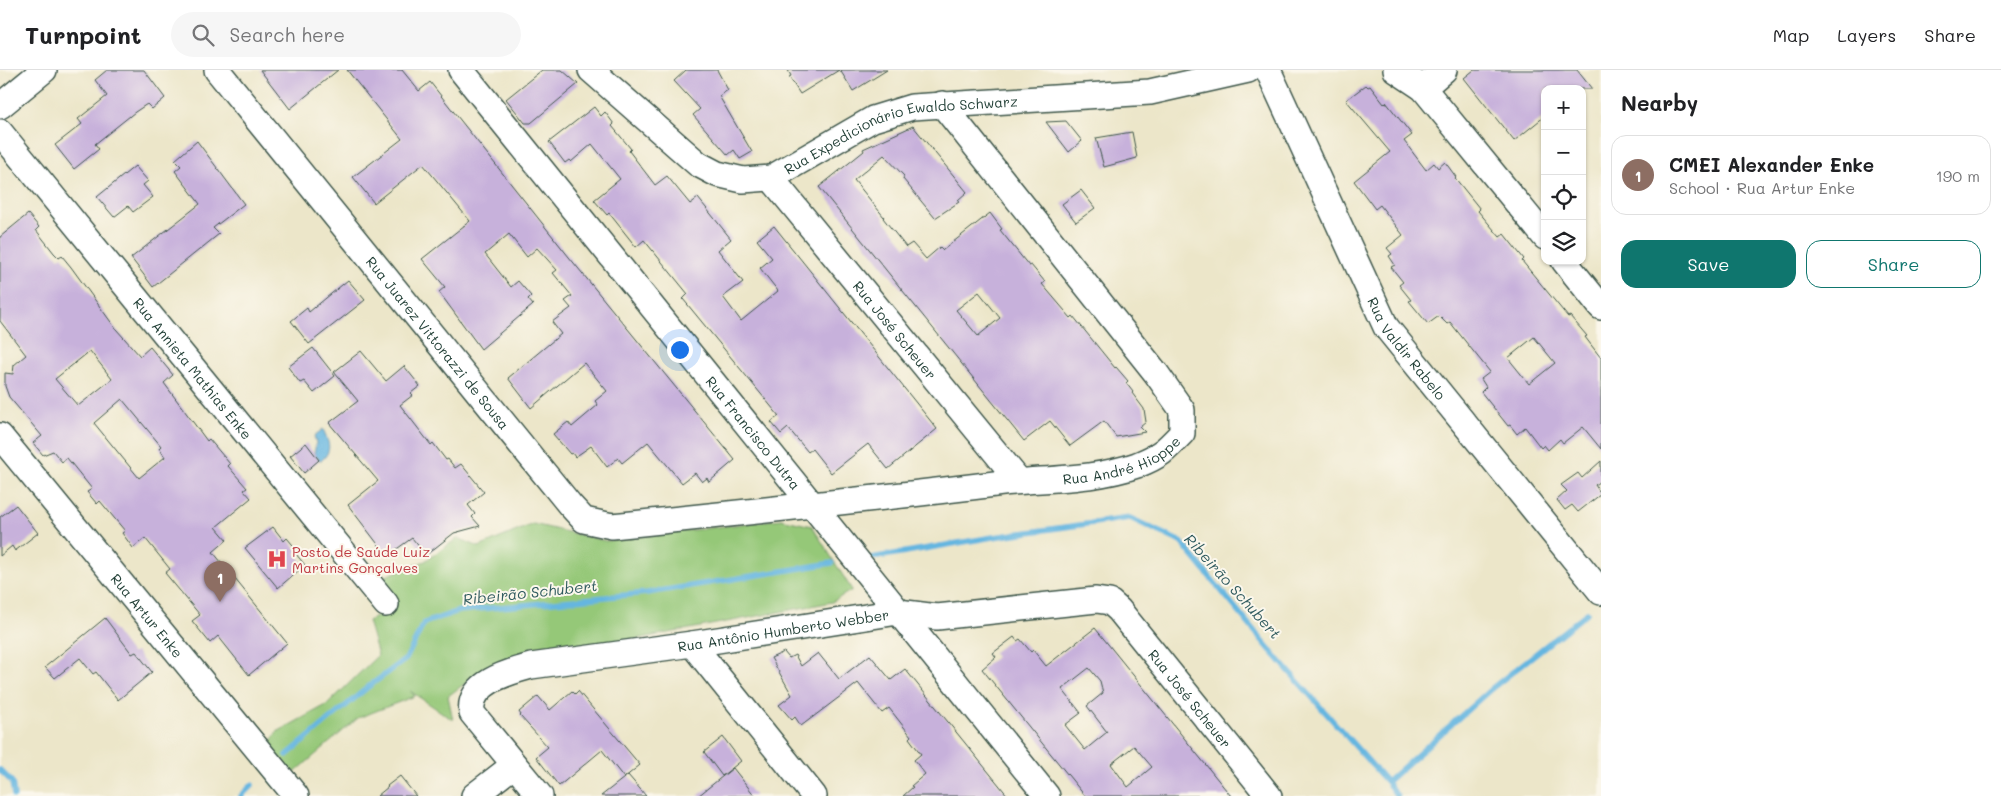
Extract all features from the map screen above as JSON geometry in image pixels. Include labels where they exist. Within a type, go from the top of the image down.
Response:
[{"type":"street","points":[[0,106],[44,70]]},
{"type":"street","name":"Rua Juarez Vittorazzi de Sousa","points":[[217,70],[584,520],[612,526],[705,516]]},
{"type":"street","name":"Rua Francisco Dutra","points":[[462,70],[1047,796]]},
{"type":"street","name":"Rua Expedicionário Ewaldo Schwarz","points":[[591,70],[698,164],[716,174],[743,180],[771,178],[873,119],[912,106],[1150,92],[1248,70]]},
{"type":"street","name":"Rua Valdir Rabelo","points":[[1268,70],[1386,327],[1601,592]]},
{"type":"street","points":[[1396,70],[1423,88],[1541,232]]},
{"type":"street","points":[[1423,88],[1444,70]]},
{"type":"street","name":"Rua André Hioppe","points":[[705,516],[811,504],[849,502],[1018,481],[1064,479],[1111,472],[1136,465],[1163,453],[1182,433],[1182,410],[1156,373],[942,104]]},
{"type":"street","name":"Rua Annieta Mathias Enke","points":[[0,132],[386,604]]},
{"type":"street","name":"Rua José Scheuer","points":[[771,178],[1018,481]]},
{"type":"street","points":[[1567,265],[1601,307]]},
{"type":"street","name":"Rua Artur Enke","points":[[0,436],[296,796]]},
{"type":"street","name":"Rua Antônio Humberto Webber","points":[[514,765],[475,718],[472,713],[472,704],[479,691],[488,683],[506,673],[530,666],[692,644],[898,612],[937,617],[1096,600],[1110,602]]},
{"type":"street","name":"Rua José Scheuer","points":[[1110,602],[1119,610],[1269,796]]},
{"type":"street","points":[[692,644],[814,796]]},
{"type":"street","points":[[474,796],[514,765],[540,796]]},
{"type":"green space","points":[[781,519],[812,526],[852,590],[832,602],[515,662],[478,674],[448,696],[453,720],[410,691],[415,696],[358,718],[293,774],[268,746],[277,732],[328,704],[378,655],[368,621],[380,615],[375,580],[425,561],[458,538],[479,547],[533,524],[606,541]]},
{"type":"water","points":[[323,429],[329,446],[325,457],[321,461],[314,454],[316,443],[314,436]]},
{"type":"building","points":[[107,70],[144,70],[165,98],[152,109],[147,104],[135,112],[95,144],[99,149],[74,169],[55,145],[82,124],[78,119],[107,96],[95,80]]},
{"type":"building","points":[[260,70],[338,70],[290,109]]},
{"type":"building","points":[[347,70],[402,70],[419,91],[430,82],[569,257],[735,460],[709,482],[707,478],[702,482],[695,473],[682,483],[648,442],[622,463],[618,458],[607,467],[591,446],[575,457],[572,453],[570,454],[553,434],[568,422],[572,427],[598,405],[595,401],[607,391],[584,363],[531,408],[508,378],[561,334],[552,322],[571,308],[565,301],[572,296],[553,273],[557,270],[537,248],[527,257],[509,234],[485,254],[511,287],[518,281],[531,296],[528,299],[533,305],[481,349],[439,292],[445,287],[422,259],[470,221],[423,164],[374,203],[353,177],[402,139]]},
{"type":"building","points":[[542,70],[562,70],[578,84],[531,123],[525,123],[506,99]]},
{"type":"building","points":[[686,70],[717,70],[728,90],[719,96],[752,152],[740,159],[734,150],[728,155],[693,115],[700,109],[674,81]]},
{"type":"building","points":[[788,70],[839,70],[800,94],[789,77],[791,76]]},
{"type":"building","points":[[840,70],[887,70],[853,91]]},
{"type":"building","points":[[1474,70],[1577,70],[1592,89],[1586,89],[1586,85],[1541,85],[1541,119],[1514,141],[1464,78]]},
{"type":"building","points":[[1366,85],[1370,86],[1384,104],[1386,102],[1412,135],[1404,141],[1426,170],[1434,163],[1438,168],[1445,162],[1455,178],[1480,209],[1478,211],[1500,237],[1504,234],[1524,259],[1522,261],[1568,317],[1570,316],[1587,336],[1585,337],[1601,358],[1601,449],[1583,427],[1563,443],[1560,439],[1548,450],[1544,445],[1541,448],[1525,427],[1517,434],[1510,425],[1508,426],[1481,392],[1486,387],[1481,379],[1490,372],[1450,322],[1447,324],[1439,316],[1428,324],[1409,301],[1411,300],[1399,285],[1403,282],[1391,267],[1395,265],[1389,256],[1392,254],[1387,248],[1403,235],[1380,205],[1375,209],[1354,181],[1390,152],[1346,100]],"holes":[[[1534,337],[1555,363],[1529,384],[1508,358]]]},
{"type":"building","points":[[594,107],[601,116],[605,112],[614,124],[612,126],[631,149],[629,151],[655,185],[667,176],[690,204],[698,198],[731,239],[718,250],[743,282],[723,297],[741,321],[778,291],[760,268],[772,258],[757,240],[774,226],[937,429],[888,469],[868,444],[831,473],[812,449],[808,452],[788,428],[781,434],[771,422],[779,416],[683,299],[688,294],[644,240],[636,247],[609,213],[607,215],[594,200],[620,179],[592,144],[571,162],[569,160],[565,163],[549,142]]},
{"type":"building","points":[[1066,121],[1082,141],[1069,152],[1046,122]]},
{"type":"building","points":[[913,126],[967,192],[958,200],[959,202],[935,218],[903,179],[904,176],[884,155],[854,180],[906,247],[912,243],[926,259],[940,247],[943,250],[990,213],[1002,229],[1000,230],[1029,266],[1031,265],[1045,282],[1042,284],[1071,318],[1073,316],[1115,368],[1128,381],[1126,383],[1144,409],[1146,422],[1140,427],[1145,432],[1116,437],[1104,421],[1070,446],[1050,421],[1024,441],[819,187],[864,151],[863,149]],"holes":[[[979,292],[1000,318],[978,336],[956,310]]]},
{"type":"building","points":[[1132,132],[1137,158],[1104,167],[1096,138]]},
{"type":"building","points":[[197,141],[244,204],[213,228],[219,234],[153,287],[131,258],[200,204],[175,171],[181,166],[175,160]]},
{"type":"building","points":[[135,166],[148,181],[143,185],[153,197],[133,212],[128,206],[114,217],[97,197]]},
{"type":"building","points":[[1081,190],[1095,208],[1076,222],[1062,204]]},
{"type":"building","points":[[28,214],[39,227],[36,230],[54,253],[59,258],[62,256],[116,329],[140,356],[150,347],[173,375],[164,383],[207,441],[209,439],[230,464],[228,466],[247,488],[244,490],[251,498],[216,527],[227,540],[213,552],[287,643],[249,675],[218,636],[210,643],[192,621],[200,615],[165,573],[170,569],[145,538],[133,548],[122,533],[125,531],[100,501],[97,504],[87,492],[92,489],[67,458],[62,462],[53,451],[43,455],[33,443],[42,436],[9,397],[5,386],[5,373],[13,374],[14,365],[26,355],[0,321],[0,237]],"holes":[[[90,351],[112,379],[78,406],[55,379]],[[122,399],[161,446],[159,448],[165,457],[139,478],[94,423]]]},
{"type":"building","points":[[348,280],[365,300],[309,344],[291,321],[307,308],[309,312]]},
{"type":"building","points":[[313,348],[335,376],[314,393],[304,381],[300,383],[288,367]]},
{"type":"building","points":[[361,351],[386,381],[404,366],[420,386],[411,393],[413,395],[400,405],[431,445],[433,443],[455,468],[461,464],[484,492],[468,505],[475,514],[472,517],[480,526],[454,533],[426,555],[412,538],[387,556],[348,505],[378,481],[329,423],[358,401],[334,372]]},
{"type":"building","points":[[306,443],[319,460],[304,473],[290,456]]},
{"type":"building","points":[[1601,461],[1601,480],[1595,485],[1601,494],[1578,512],[1572,505],[1565,510],[1557,500],[1567,491],[1561,485],[1578,473],[1582,478]]},
{"type":"building","points":[[16,505],[38,533],[15,551],[12,546],[0,556],[0,517]]},
{"type":"building","name":"Posto de Saúde Luiz Martins Gonçalves","points":[[273,527],[284,541],[287,538],[298,551],[295,553],[305,565],[278,588],[245,548]]},
{"type":"building","points":[[105,618],[132,654],[136,652],[152,672],[118,700],[96,672],[93,674],[80,658],[55,678],[45,667]]},
{"type":"building","points":[[1095,628],[1231,796],[1085,796],[982,669],[996,657],[993,653],[1014,637],[1017,641],[1020,639],[1031,652],[1033,650],[1046,666]],"holes":[[[1089,668],[1100,681],[1103,693],[1087,706],[1107,732],[1085,750],[1065,725],[1081,713],[1062,689]],[[1134,746],[1152,767],[1128,787],[1111,764]]]},
{"type":"building","points":[[784,652],[789,658],[795,655],[801,666],[818,653],[839,679],[870,655],[891,680],[905,669],[1008,796],[903,796],[925,774],[914,760],[921,754],[909,738],[911,736],[889,708],[882,713],[858,683],[801,726],[795,717],[792,720],[779,705],[792,695],[771,658]]},
{"type":"building","points":[[572,691],[575,694],[578,691],[640,765],[624,778],[602,750],[559,786],[536,757],[548,747],[520,716],[519,712],[538,696],[550,710]]},
{"type":"building","points":[[723,737],[741,761],[722,776],[704,752]]},
{"type":"building","points":[[733,768],[755,796],[698,796]]},
{"type":"building","points":[[628,775],[646,796],[601,796],[624,778]]},
{"type":"building","points":[[400,776],[416,796],[377,796],[387,786]]},
{"type":"waterway","name":"Ribeirão Schubert","points":[[871,558],[993,537],[1130,518],[1181,542],[1271,651],[1387,782],[1397,796]]},
{"type":"waterway","name":"Ribeirão Schubert","points":[[287,755],[368,687],[406,659],[424,623],[459,611],[647,593],[832,563]]},
{"type":"waterway","points":[[1387,782],[1491,689],[1587,613]]},
{"type":"waterway","name":"Ribeirão Schubert","points":[[0,770],[12,782],[14,796]]},
{"type":"waterway","name":"Ribeirão Schubert","points":[[241,796],[252,785]]},
{"type":"place","name":"Posto de Saúde Luiz Martins Gonçalves","points":[[277,559]]},
{"type":"place","name":"CMEI Alexander Enke","points":[[220,602]]}]
